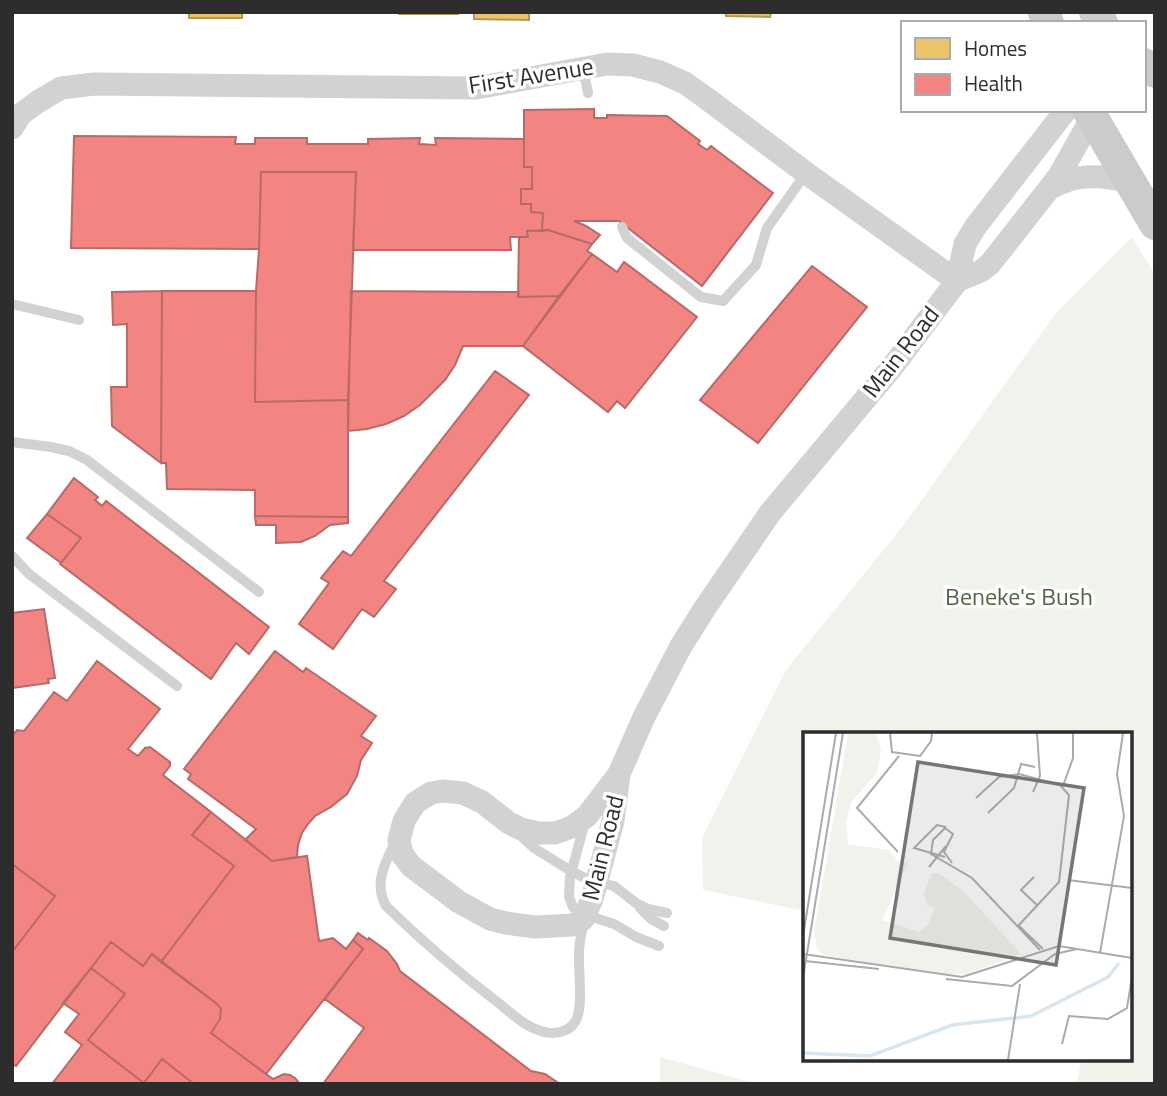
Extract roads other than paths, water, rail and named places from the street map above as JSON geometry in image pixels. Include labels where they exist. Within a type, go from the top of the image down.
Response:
[{"type":"main road","points":[[1085,112],[1155,224]]},
{"type":"street","name":"First Avenue","points":[[12,128],[21,114],[61,88],[94,84],[476,88],[607,64],[634,65],[685,83],[957,281]]},
{"type":"street","name":"Main Road","points":[[957,281],[981,271],[990,264],[1051,188],[1085,112]]},
{"type":"street","name":"Main Road","points":[[620,774],[615,811],[586,915],[581,922],[544,926],[506,923],[484,916],[458,902],[407,862],[402,854],[399,844],[407,814],[415,803],[431,793],[443,790],[476,798],[509,823],[526,830],[555,833],[572,827],[587,816],[620,774],[657,690],[681,646],[770,513],[893,366],[957,281],[965,244],[976,226],[1085,112]]},
{"type":"street","points":[[1051,188],[1062,181],[1087,176],[1130,182]]},
{"type":"lane","points":[[583,68],[588,93]]},
{"type":"lane","points":[[622,227],[626,238],[701,297],[723,301],[756,265],[767,228],[806,173]]},
{"type":"lane","points":[[12,304],[79,320]]},
{"type":"lane","points":[[12,442],[69,451],[87,460],[259,592]]},
{"type":"lane","points":[[12,556],[29,574],[177,686]]},
{"type":"lane","points":[[587,816],[571,872],[571,905],[586,915],[614,923],[636,937],[659,946]]},
{"type":"lane","points":[[509,823],[528,844],[571,872],[614,886],[651,919],[664,926]]},
{"type":"lane","points":[[401,830],[380,882],[386,906],[456,970],[539,1031],[565,1031],[576,1020],[579,1006],[579,951],[586,915]]},
{"type":"lane","points":[[633,901],[648,909],[667,914]]},
{"type":"park label","name":"Beneke's Bush","points":[[1019,597]]}]
